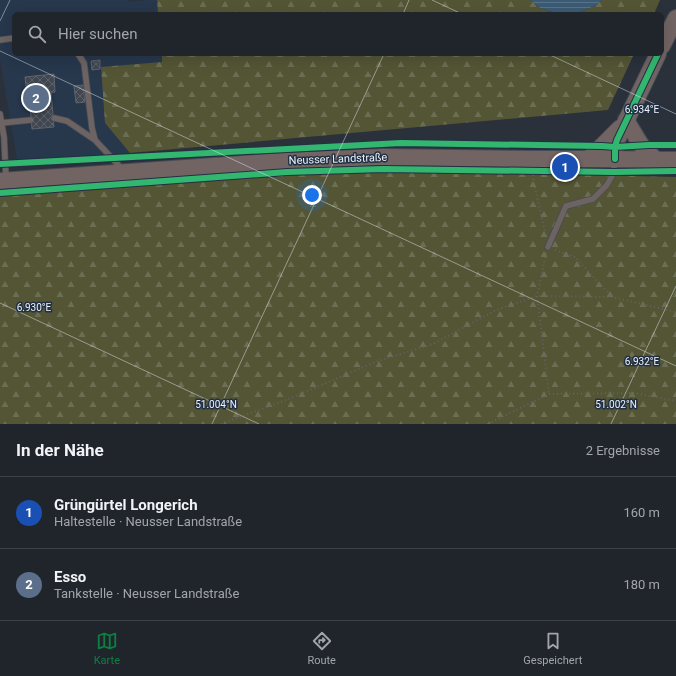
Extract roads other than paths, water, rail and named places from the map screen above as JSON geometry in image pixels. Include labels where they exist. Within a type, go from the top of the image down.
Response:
[{"type":"main road","points":[[664,42],[676,18]]},
{"type":"main road","points":[[614,159],[617,140],[657,56]]},
{"type":"main road","points":[[588,159],[610,139],[626,120]]},
{"type":"main road","points":[[626,120],[641,145],[655,159]]},
{"type":"main road","name":"Neusser Landstraße","points":[[3,180],[283,161],[382,157],[676,160]]},
{"type":"lane","points":[[0,40],[12,38]]},
{"type":"lane","points":[[79,56],[84,64],[92,128],[95,140]]},
{"type":"lane","points":[[0,114],[4,137],[3,180]]},
{"type":"lane","points":[[54,118],[67,121],[95,140],[125,172]]},
{"type":"lane","points":[[2,122],[31,120]]},
{"type":"lane","points":[[548,247],[566,206],[593,199],[607,185],[614,172],[614,159]]},
{"type":"place","name":"Esso","points":[[36,98]]},
{"type":"place","name":"Grüngürtel Longerich","points":[[565,167]]}]
